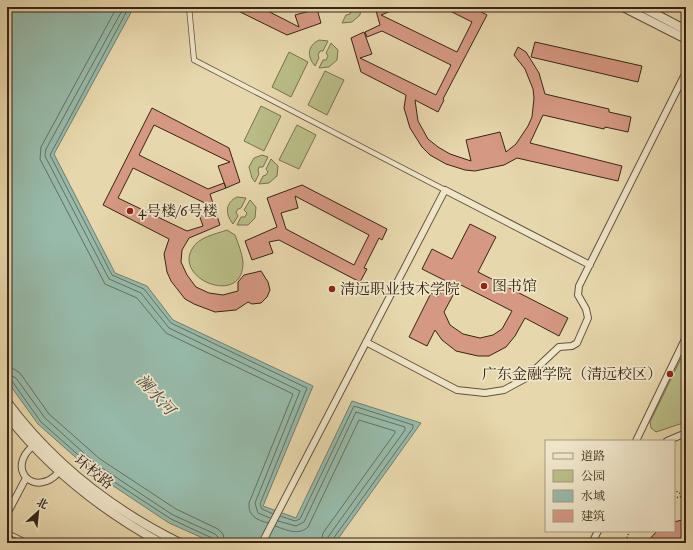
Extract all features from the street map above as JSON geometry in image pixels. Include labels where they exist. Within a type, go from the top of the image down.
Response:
[{"type":"street","points":[[188,7],[194,60],[590,265]]},
{"type":"street","points":[[623,7],[686,39]]},
{"type":"street","points":[[642,7],[686,30]]},
{"type":"street","points":[[366,342],[457,390],[477,393],[504,390],[526,378],[559,347],[572,346],[577,343],[588,318],[586,309],[578,295],[578,290],[686,72]]},
{"type":"street","points":[[262,543],[445,190]]},
{"type":"street","points":[[636,440],[686,337]]},
{"type":"street","name":"环校路","points":[[7,402],[47,450],[90,488],[131,517],[180,543]]},
{"type":"street","name":"环校路","points":[[7,414],[33,446],[59,472],[116,517],[161,543]]},
{"type":"street","points":[[669,440],[686,433]]},
{"type":"street","points":[[33,446],[26,454],[21,464],[23,474],[26,478],[35,483],[46,482],[59,472]]},
{"type":"street","points":[[7,514],[26,478]]},
{"type":"street","points":[[592,543],[598,532]]},
{"type":"lane","points":[[7,532],[30,543]]},
{"type":"path","points":[[675,490],[686,496]]},
{"type":"path","points":[[675,498],[686,496]]},
{"type":"path","points":[[624,543],[630,532]]},
{"type":"green space","points":[[350,7],[361,7],[360,15],[352,22],[342,23],[346,15],[350,14]]},
{"type":"green space","points":[[319,40],[328,41],[323,51],[320,51],[318,55],[319,58],[315,66],[312,63],[310,48]]},
{"type":"green space","points":[[331,43],[338,50],[337,60],[329,67],[319,68],[323,60],[326,60],[328,56],[326,53]]},
{"type":"green space","points":[[289,52],[308,62],[291,97],[272,87]]},
{"type":"green space","points":[[325,71],[344,80],[327,115],[308,105]]},
{"type":"green space","points":[[261,106],[281,116],[264,151],[244,141]]},
{"type":"green space","points":[[297,125],[316,135],[299,169],[279,160]]},
{"type":"green space","points":[[262,155],[268,157],[263,167],[259,167],[259,174],[255,182],[252,178],[249,167],[254,158]]},
{"type":"green space","points":[[271,159],[278,166],[277,176],[269,183],[259,184],[263,176],[268,172],[266,169]]},
{"type":"green space","points":[[237,197],[246,198],[241,208],[236,212],[238,216],[233,224],[228,213],[228,206],[233,199]]},
{"type":"green space","points":[[250,200],[256,207],[255,218],[248,225],[237,225],[241,217],[245,217],[247,213],[244,210]]},
{"type":"green space","points":[[227,230],[235,235],[241,252],[243,262],[240,276],[233,283],[223,286],[211,284],[200,279],[193,270],[189,260],[192,249],[203,239]]},
{"type":"green space","points":[[686,348],[686,422],[656,432],[651,428],[650,422]]},
{"type":"water","name":"澜水河","points":[[7,7],[134,7],[54,154],[115,273],[147,286],[173,320],[313,386],[263,506],[296,518],[352,401],[421,423],[335,543],[250,543],[243,541],[240,543],[214,543],[169,523],[91,471],[38,424],[7,381]]},
{"type":"building","points":[[230,7],[260,7],[299,27],[295,15],[317,9],[321,23],[287,35]]},
{"type":"building","points":[[375,7],[401,7],[381,15],[457,52],[472,22],[442,7],[472,7],[487,15],[443,99],[444,100],[438,112],[415,100],[418,121],[428,139],[438,147],[450,154],[471,161],[466,140],[500,132],[506,152],[516,144],[532,117],[534,98],[533,89],[525,69],[514,55],[518,47],[526,52],[539,73],[545,94],[609,109],[609,112],[631,117],[628,132],[605,127],[604,129],[543,115],[530,143],[622,166],[618,181],[517,158],[504,165],[475,171],[465,170],[446,164],[430,155],[422,147],[410,128],[404,108],[406,95],[361,72],[351,38],[364,32],[372,54],[360,58],[436,95],[451,65],[382,31],[367,37],[365,32],[380,25]]},
{"type":"building","points":[[535,42],[642,66],[638,82],[531,57]]},
{"type":"building","name":"4号楼/6号楼","points":[[152,108],[229,148],[240,182],[226,188],[210,194],[220,225],[189,238],[182,250],[181,262],[187,275],[196,287],[209,293],[223,295],[238,291],[238,282],[244,275],[261,271],[268,282],[270,290],[267,297],[261,303],[252,304],[248,302],[236,310],[215,312],[185,299],[171,281],[167,272],[164,254],[169,239],[103,205]],"holes":[[[154,125],[230,162],[218,166],[226,188],[224,183],[208,189],[139,155]],[[133,168],[209,205],[197,209],[203,226],[187,231],[118,198]]]},
{"type":"building","points":[[302,185],[387,229],[382,240],[379,238],[364,268],[367,269],[360,282],[279,240],[269,242],[273,253],[252,260],[245,241],[277,227],[267,198]],"holes":[[[295,196],[369,235],[354,265],[286,229],[281,213],[298,208]]]},
{"type":"building","name":"图书馆","points":[[470,224],[496,237],[478,272],[568,318],[559,336],[525,318],[515,336],[506,347],[489,356],[478,356],[456,351],[442,340],[435,330],[427,346],[409,337],[431,293],[438,297],[446,281],[422,269],[432,249],[452,259]],"holes":[[[459,284],[512,311],[502,329],[493,335],[480,338],[463,334],[450,325],[444,312]]]},
{"type":"building","points":[[686,519],[686,543],[646,543],[656,532],[675,532],[675,522]]},
{"type":"place","name":"4号楼/6号楼","points":[[130,211]]},
{"type":"place","name":"图书馆","points":[[484,286]]},
{"type":"place","name":"清远职业技术学院","points":[[332,289]]},
{"type":"place","name":"广东金融学院（清远校区）","points":[[670,374]]}]
